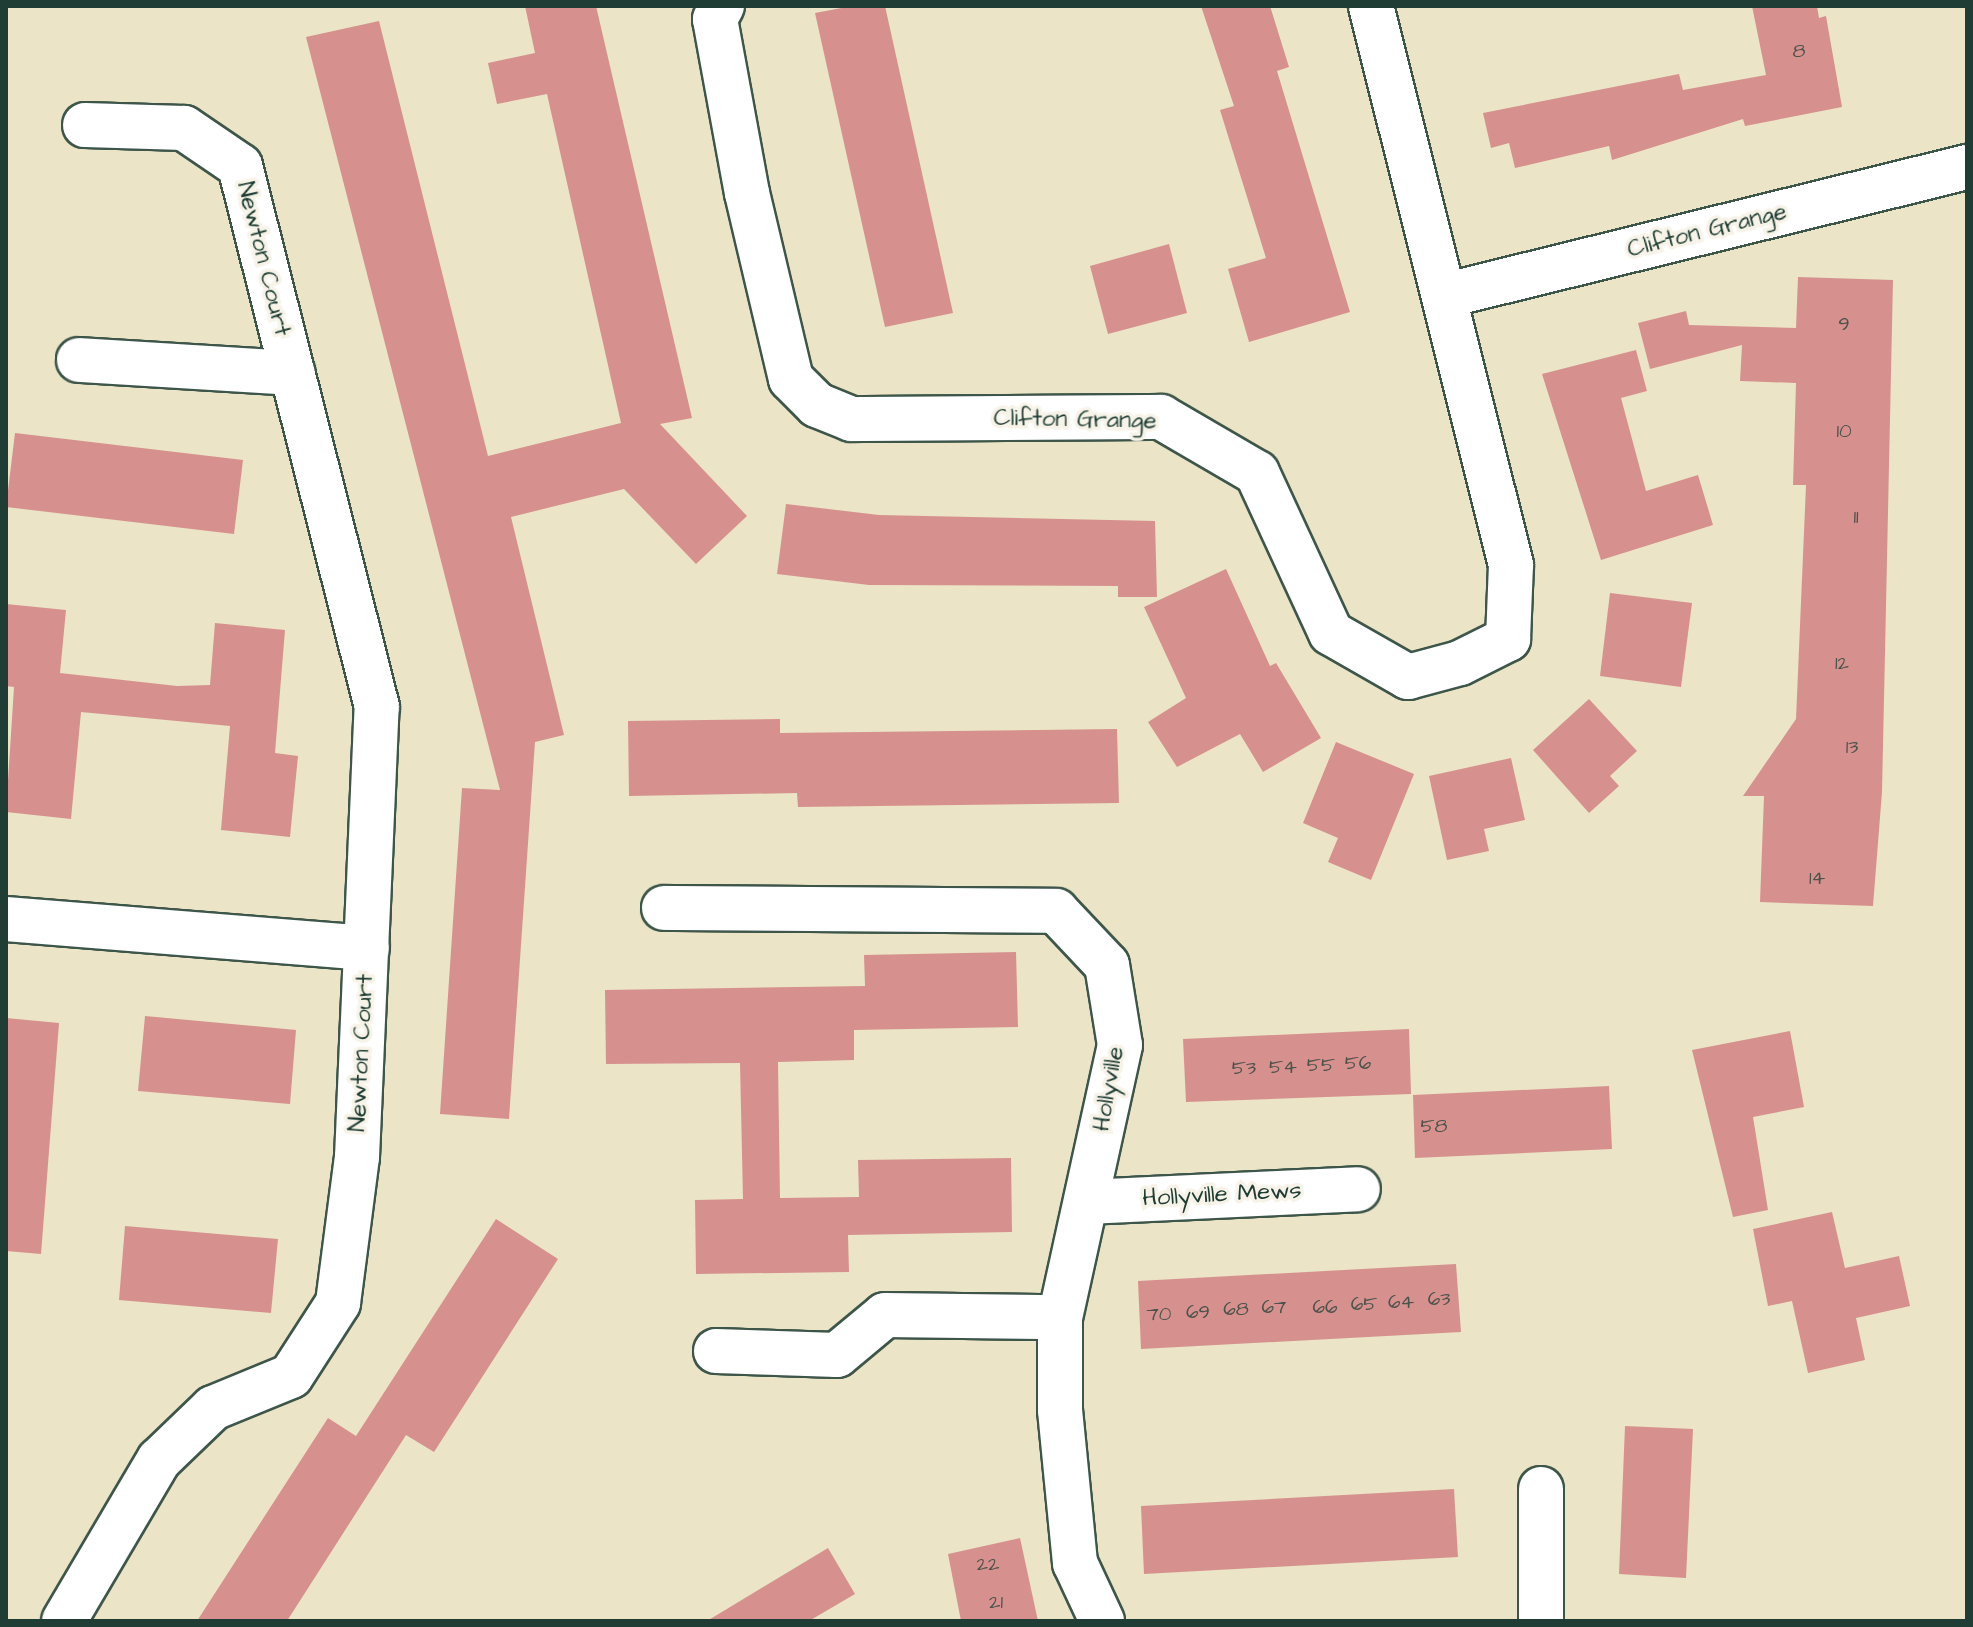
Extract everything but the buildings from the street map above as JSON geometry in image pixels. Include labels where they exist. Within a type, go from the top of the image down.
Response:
[{"type":"street","name":"Clifton Grange","points":[[722,6],[715,19],[744,179],[791,379],[817,405],[851,419],[1161,417],[1257,473],[1331,633],[1408,677],[1460,663],[1508,639],[1511,565],[1447,295],[1371,6]]},
{"type":"street","name":"Newton Court","points":[[64,1621],[159,1460],[213,1408],[291,1376],[338,1303],[357,1157],[377,707],[240,166],[184,128],[85,125]]},
{"type":"street","name":"Clifton Grange","points":[[1447,295],[1967,167]]},
{"type":"street","name":"Newton Court","points":[[79,360],[293,373]]},
{"type":"street","name":"Hollyville","points":[[664,908],[1056,911],[1107,965],[1120,1045],[1060,1317],[1060,1410],[1075,1563],[1102,1621]]},
{"type":"street","points":[[6,919],[367,948]]},
{"type":"street","name":"Hollyville Mews","points":[[1087,1202],[1358,1189]]},
{"type":"street","points":[[716,1351],[837,1355],[885,1315],[1060,1317]]},
{"type":"street","points":[[1541,1489],[1541,1621]]}]
